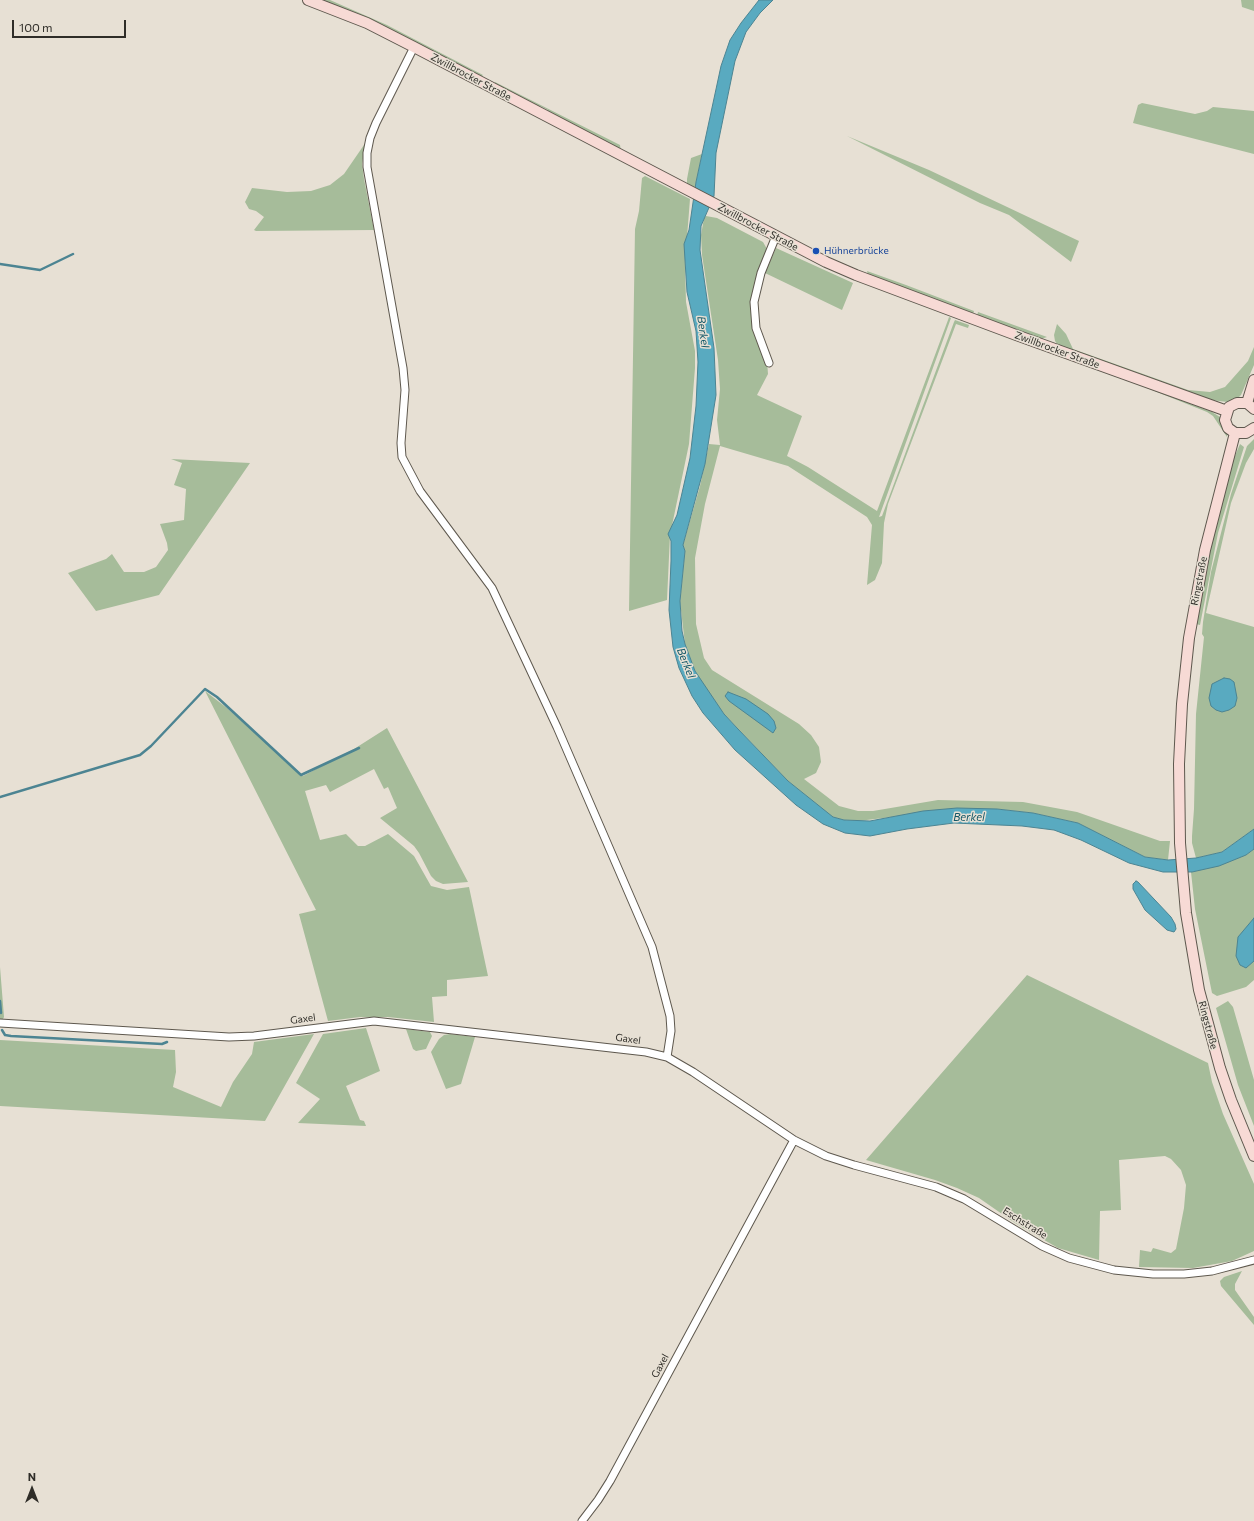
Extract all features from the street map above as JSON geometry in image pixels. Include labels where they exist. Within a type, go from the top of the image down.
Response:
[{"type":"main road","name":"Zwillbrocker Straße","points":[[308,0],[367,23],[826,262],[856,275],[1227,411]]},
{"type":"main road","points":[[1254,380],[1250,406],[1233,404],[1227,411],[1226,424],[1235,433],[1246,433],[1254,428]]},
{"type":"main road","name":"Ringstraße","points":[[1235,433],[1211,525],[1194,603],[1189,638],[1182,704],[1179,764],[1180,843],[1192,948],[1209,1029],[1231,1100],[1254,1156]]},
{"type":"street","points":[[414,47],[376,123],[370,138],[367,152],[367,167],[403,368],[405,390],[401,443],[402,457],[420,491],[465,549],[492,588],[558,727],[652,947],[670,1016],[671,1032],[667,1057]]},
{"type":"street","points":[[769,363],[756,328],[754,302],[761,273],[776,236]]},
{"type":"street","name":"Gaxel","points":[[0,1022],[229,1037],[254,1036],[374,1021],[620,1048],[667,1057],[713,1084],[794,1140],[610,1481],[582,1521]]},
{"type":"street","name":"Eschstraße","points":[[794,1140],[826,1156],[936,1187],[970,1202],[1042,1246],[1069,1258],[1098,1266],[1134,1273],[1184,1274],[1212,1271],[1254,1260]]},
{"type":"green space","points":[[319,0],[330,0],[387,25],[483,75],[481,77]]},
{"type":"green space","points":[[1241,0],[1254,0],[1254,11],[1242,7]]},
{"type":"green space","points":[[495,82],[620,145],[621,151],[548,113],[548,110],[540,106],[539,108],[495,85]]},
{"type":"green space","points":[[1142,103],[1195,114],[1207,111],[1213,107],[1254,111],[1254,154],[1133,123],[1138,105]]},
{"type":"green space","points":[[847,136],[929,170],[1079,241],[1071,262],[1009,215],[980,203]]},
{"type":"green space","points":[[366,142],[362,164],[374,230],[254,230],[264,217],[256,211],[249,209],[245,202],[252,188],[287,192],[311,191],[330,185],[344,174]]},
{"type":"green space","points":[[702,154],[695,190],[687,186],[691,158]]},
{"type":"green space","points":[[645,176],[690,199],[685,263],[686,302],[695,351],[695,368],[689,444],[670,535],[667,600],[629,611],[635,229],[639,211],[642,178]]},
{"type":"green space","points":[[706,216],[717,218],[763,242],[767,249],[759,268],[751,301],[767,361],[768,374],[757,395],[802,416],[787,456],[808,467],[877,511],[949,317],[951,318],[879,517],[882,516],[954,322],[955,320],[969,325],[968,328],[956,324],[888,504],[884,523],[882,563],[875,580],[867,585],[872,525],[867,517],[788,466],[720,446],[705,504],[695,558],[696,624],[704,658],[712,670],[799,724],[811,735],[819,747],[821,762],[816,773],[804,779],[839,806],[858,811],[873,811],[938,800],[1023,802],[1077,812],[1160,841],[1170,841],[1168,860],[1145,857],[1078,823],[1033,813],[997,809],[901,816],[858,821],[832,817],[788,781],[724,714],[701,682],[695,671],[685,644],[680,602],[685,551],[683,545],[700,486],[709,444],[720,445],[717,420],[720,389],[718,360],[702,255],[701,235],[704,218]]},
{"type":"green space","points":[[776,248],[853,283],[842,310],[765,273]]},
{"type":"green space","points":[[867,271],[974,311],[973,314],[868,275]]},
{"type":"green space","points":[[978,312],[1047,337],[1041,339],[977,316]]},
{"type":"green space","points":[[1057,324],[1066,334],[1073,349],[1188,390],[1210,392],[1225,387],[1248,361],[1254,347],[1254,365],[1241,395],[1237,399],[1228,402],[1210,400],[1058,345],[1055,341],[1054,335]]},
{"type":"green space","points":[[1132,382],[1212,412],[1220,417],[1227,432],[1227,437],[1213,416],[1207,412]]},
{"type":"green space","points":[[1254,439],[1254,449],[1246,463],[1231,503],[1206,613],[1254,627],[1254,829],[1222,852],[1196,858],[1192,843],[1192,836],[1196,714],[1204,637],[1202,634],[1203,622],[1211,572],[1231,494],[1247,446]]},
{"type":"green space","points":[[1240,444],[1244,447],[1218,533],[1200,625],[1196,624],[1203,574],[1234,458]]},
{"type":"green space","points":[[171,459],[250,463],[159,595],[96,611],[68,573],[106,559],[112,554],[124,572],[144,572],[156,567],[168,550],[160,524],[184,520],[186,489],[174,485],[182,463]]},
{"type":"green space","points":[[205,691],[227,708],[303,776],[354,749],[387,728],[468,882],[443,884],[436,881],[431,876],[414,846],[380,818],[397,808],[388,787],[384,789],[374,769],[330,792],[326,785],[305,791],[320,840],[346,834],[358,846],[365,846],[388,834],[414,856],[431,886],[447,890],[469,887],[488,976],[447,980],[447,996],[432,997],[434,1022],[388,1017],[360,1017],[328,1021],[299,914],[316,910]]},
{"type":"green space","points":[[1254,849],[1254,980],[1246,987],[1217,996],[1212,993],[1195,909],[1191,872],[1246,855]]},
{"type":"green space","points":[[0,967],[4,1017],[3,1019],[0,1019]]},
{"type":"green space","points":[[1027,975],[1208,1063],[1212,1082],[1223,1114],[1254,1184],[1254,1251],[1232,1261],[1193,1268],[1139,1267],[1140,1250],[1151,1252],[1153,1248],[1171,1253],[1176,1249],[1184,1208],[1186,1185],[1181,1170],[1171,1159],[1165,1156],[1119,1160],[1121,1210],[1100,1211],[1099,1260],[1058,1248],[1015,1223],[979,1198],[957,1188],[866,1160]]},
{"type":"green space","points":[[1228,1001],[1233,1007],[1254,1080],[1254,1126],[1238,1085],[1216,1008]]},
{"type":"green space","points":[[366,1028],[380,1071],[346,1086],[360,1120],[364,1121],[366,1126],[298,1123],[320,1099],[296,1083],[323,1034]]},
{"type":"green space","points":[[406,1029],[430,1032],[432,1036],[426,1049],[416,1051],[413,1049]]},
{"type":"green space","points":[[314,1034],[265,1121],[0,1106],[0,1040],[175,1050],[176,1072],[173,1087],[221,1107],[233,1082],[252,1054],[254,1042]]},
{"type":"green space","points":[[450,1034],[475,1037],[461,1084],[446,1089],[431,1052],[439,1039],[444,1035]]},
{"type":"green space","points":[[1242,1271],[1235,1284],[1235,1290],[1254,1317],[1254,1325],[1221,1286],[1220,1281],[1224,1277]]},
{"type":"water","name":"Berkel","points":[[759,0],[773,0],[760,13],[746,32],[735,61],[716,153],[714,196],[701,226],[700,250],[714,348],[716,395],[705,464],[683,545],[685,551],[680,601],[682,631],[695,671],[724,714],[738,729],[788,781],[833,817],[844,820],[870,821],[923,811],[957,808],[997,809],[1033,813],[1078,823],[1145,857],[1168,860],[1196,858],[1222,852],[1254,829],[1254,849],[1246,855],[1219,866],[1192,872],[1163,872],[1129,863],[1081,840],[1054,830],[1022,826],[954,823],[907,829],[870,836],[845,833],[823,824],[796,805],[735,750],[703,713],[692,696],[679,668],[673,647],[669,610],[671,541],[668,534],[677,515],[690,458],[696,406],[698,362],[696,331],[687,292],[684,244],[689,230],[696,182],[721,66],[730,40]]},
{"type":"water","points":[[1224,678],[1230,679],[1234,682],[1237,698],[1235,706],[1222,712],[1211,706],[1209,698],[1212,684]]},
{"type":"water","points":[[728,692],[746,699],[768,714],[774,721],[776,728],[773,733],[729,701],[725,696]]},
{"type":"water","points":[[1136,881],[1171,917],[1176,929],[1174,932],[1167,930],[1145,910],[1133,889],[1133,884]]},
{"type":"water","points":[[1254,918],[1254,961],[1246,968],[1240,965],[1236,956],[1238,937]]},
{"type":"waterway","points":[[0,264],[40,270],[73,254]]},
{"type":"waterway","points":[[0,797],[140,755],[151,746],[205,689],[217,697],[301,775],[359,748]]},
{"type":"waterway","points":[[0,1001],[1,1013]]},
{"type":"waterway","points":[[2,1030],[5,1035],[11,1036],[162,1044],[167,1042]]},
{"type":"place","name":"Hühnerbrücke","points":[[816,251]]}]
